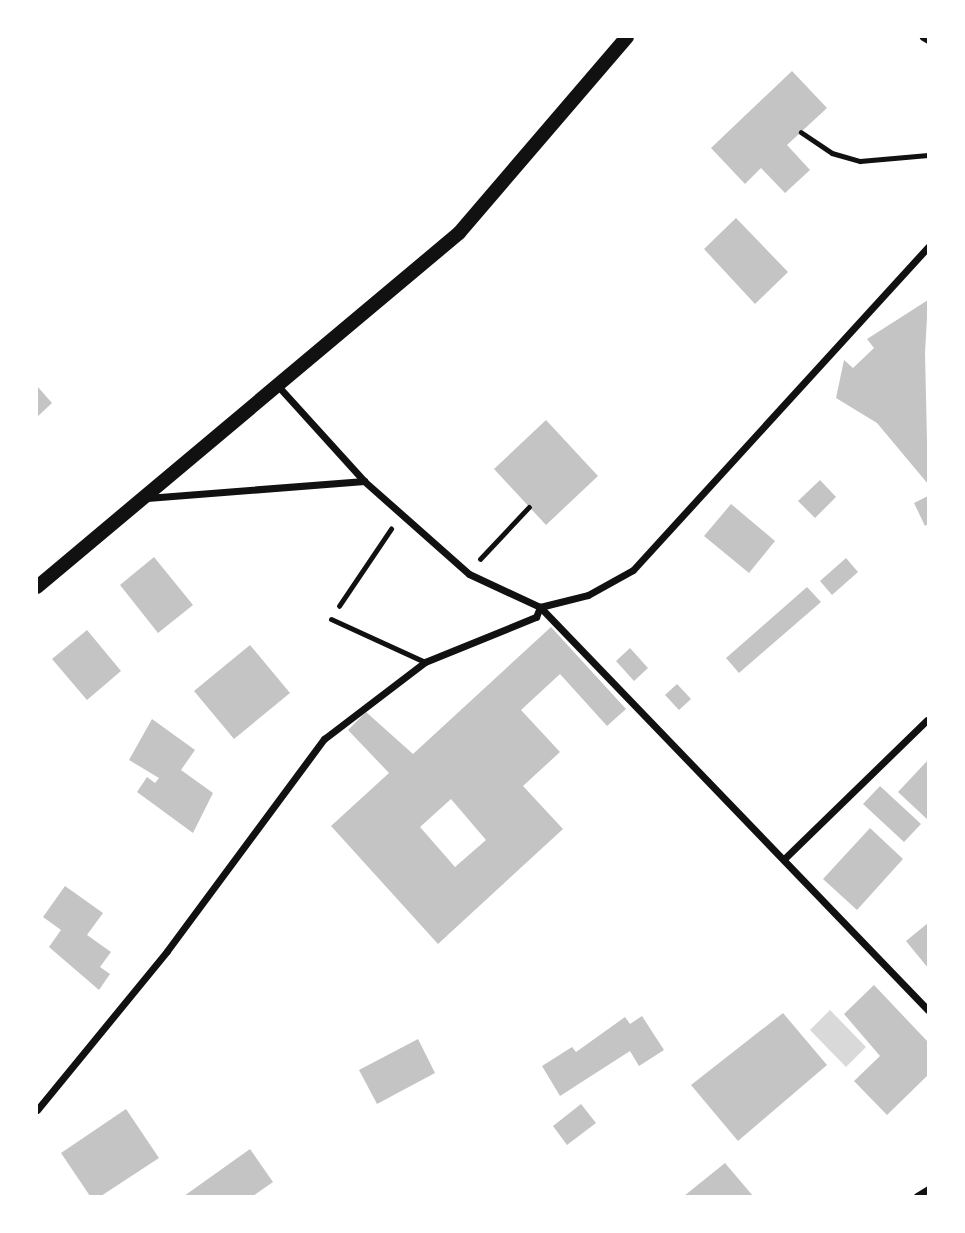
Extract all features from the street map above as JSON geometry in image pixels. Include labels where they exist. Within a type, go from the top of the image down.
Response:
[{"type":"main road","points":[[37,587],[459,233],[627,37]]},
{"type":"street","points":[[923,37],[928,40]]},
{"type":"street","points":[[540,607],[588,595],[633,570],[928,247]]},
{"type":"street","points":[[918,260],[928,257]]},
{"type":"street","points":[[278,386],[364,481],[469,574],[540,607],[928,1010]]},
{"type":"street","points":[[139,499],[364,481]]},
{"type":"street","points":[[37,1110],[167,951],[324,739],[425,662],[536,617],[540,607]]},
{"type":"street","points":[[785,859],[928,721]]},
{"type":"street","points":[[917,1196],[928,1189]]},
{"type":"lane","points":[[331,620],[425,662]]},
{"type":"path","points":[[801,132],[832,153],[860,161],[928,155]]},
{"type":"path","points":[[469,574],[529,507]]},
{"type":"path","points":[[331,620],[379,541]]},
{"type":"shaded area","points":[[830,1010],[866,1047],[846,1067],[810,1030]]},
{"type":"building","points":[[792,71],[827,108],[787,145],[810,170],[785,193],[761,168],[745,184],[711,148]]},
{"type":"building","points":[[736,218],[788,272],[755,304],[704,249]]},
{"type":"building","points":[[928,300],[925,353],[928,484],[877,423],[836,398],[844,360],[853,368],[874,348],[867,339]]},
{"type":"building","points":[[37,386],[52,403],[37,417]]},
{"type":"building","points":[[546,420],[598,476],[546,525],[494,469]]},
{"type":"building","points":[[820,480],[836,497],[815,518],[798,501]]},
{"type":"building","points":[[928,496],[928,524],[925,526],[914,503]]},
{"type":"building","points":[[731,504],[775,541],[749,573],[704,536]]},
{"type":"building","points":[[154,557],[193,605],[158,633],[120,585]]},
{"type":"building","points":[[846,558],[858,572],[832,595],[820,581]]},
{"type":"building","points":[[807,587],[821,602],[739,673],[726,658]]},
{"type":"building","points":[[551,627],[626,709],[607,726],[560,674],[521,710],[560,752],[523,786],[563,829],[438,944],[331,826],[389,773],[348,730],[366,712],[413,754]],"holes":[[[451,799],[486,840],[455,867],[420,827]]]},
{"type":"building","points":[[87,630],[121,671],[87,700],[52,659]]},
{"type":"building","points":[[250,645],[290,693],[234,739],[194,691]]},
{"type":"building","points":[[630,648],[648,668],[634,681],[616,661]]},
{"type":"building","points":[[677,684],[691,699],[679,710],[665,695]]},
{"type":"building","points":[[152,719],[195,750],[181,770],[213,793],[193,833],[137,792],[147,777],[155,783],[159,778],[129,760]]},
{"type":"building","points":[[928,760],[928,820],[898,792]]},
{"type":"building","points":[[880,786],[921,824],[904,842],[863,804]]},
{"type":"building","points":[[870,828],[903,859],[857,910],[823,879]]},
{"type":"building","points":[[65,886],[103,913],[87,935],[111,952],[100,967],[110,974],[99,990],[49,947],[61,930],[43,917]]},
{"type":"building","points":[[928,923],[928,968],[906,941]]},
{"type":"building","points":[[874,985],[928,1042],[928,1075],[887,1115],[854,1081],[880,1056],[844,1014]]},
{"type":"building","points":[[783,1013],[827,1065],[738,1141],[691,1085]]},
{"type":"building","points":[[642,1016],[664,1050],[639,1066],[630,1051],[560,1096],[542,1066],[572,1047],[576,1052],[625,1017],[630,1024]]},
{"type":"building","points":[[418,1039],[435,1073],[377,1104],[359,1070]]},
{"type":"building","points":[[581,1104],[596,1123],[567,1145],[553,1126]]},
{"type":"building","points":[[126,1109],[159,1158],[101,1196],[90,1196],[61,1153]]},
{"type":"building","points":[[250,1149],[273,1182],[253,1196],[184,1196]]},
{"type":"building","points":[[725,1163],[753,1196],[684,1196]]}]
